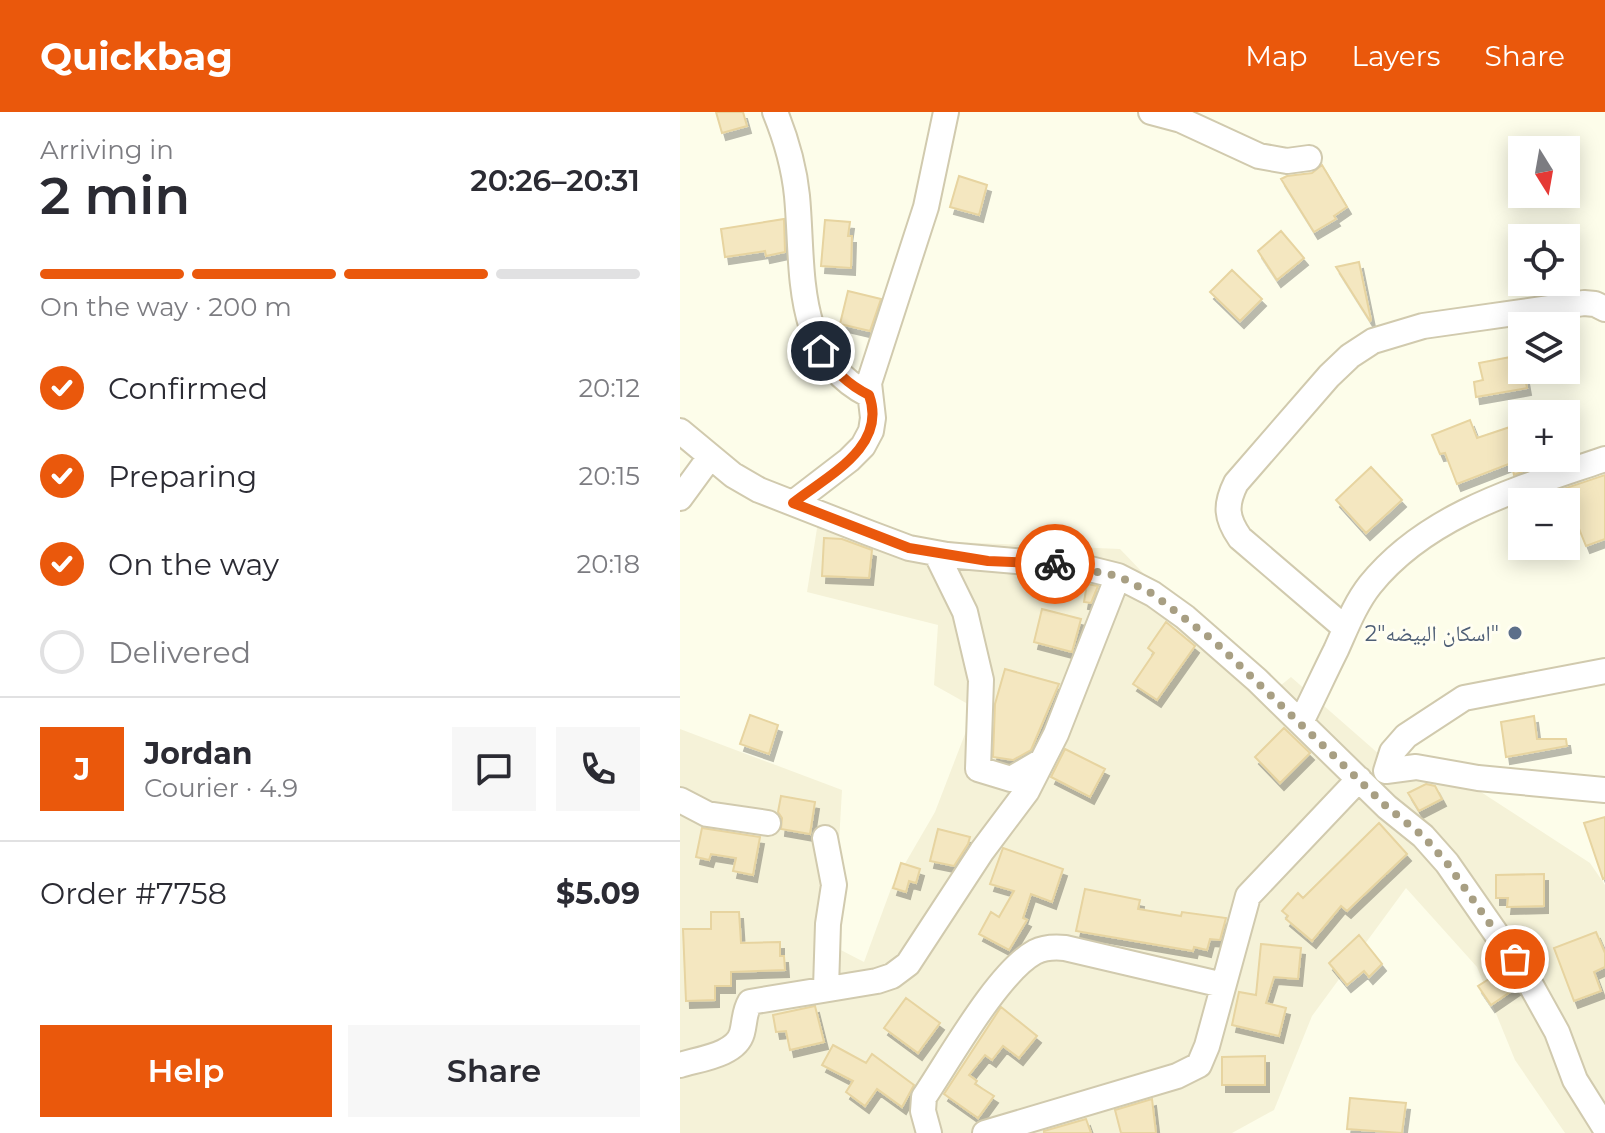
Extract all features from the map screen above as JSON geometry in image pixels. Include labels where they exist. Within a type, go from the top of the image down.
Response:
[{"type":"street","points":[[775,112],[793,166],[810,328],[834,371],[849,385],[869,395]]},
{"type":"street","points":[[793,503],[849,460],[863,446],[871,431],[873,418],[869,395],[873,368],[926,207],[946,112]]},
{"type":"street","points":[[1151,112],[1181,120],[1259,156],[1287,161],[1309,158]]},
{"type":"street","points":[[1345,628],[1240,538],[1227,511],[1236,483],[1329,376],[1350,356],[1373,341],[1423,326],[1584,303],[1605,309]]},
{"type":"street","points":[[680,431],[733,475],[759,490],[909,548],[988,561],[1082,567],[1118,576],[1153,594],[1185,617],[1301,722],[1387,807],[1423,836],[1447,863],[1502,939],[1551,1021],[1575,1080],[1605,1128]]},
{"type":"street","points":[[680,498],[710,457]]},
{"type":"street","points":[[1301,722],[1345,628],[1369,586],[1419,537],[1448,519],[1483,504],[1605,459]]},
{"type":"street","points":[[936,553],[965,612],[981,680],[978,769],[1011,779],[1042,761]]},
{"type":"street","points":[[680,1065],[736,1045],[741,1036],[745,1009],[750,1002],[877,981],[892,976],[908,964],[982,851],[1027,791],[1056,734],[1118,576]]},
{"type":"street","points":[[1605,671],[1464,698],[1406,736],[1392,752],[1386,771],[1416,767],[1478,778],[1605,790]]},
{"type":"street","points":[[985,1133],[1199,1065],[1248,896],[1359,779]]},
{"type":"street","points":[[680,800],[707,814],[768,823]]},
{"type":"street","points":[[825,838],[834,885],[828,924],[826,988]]},
{"type":"street","points":[[929,1133],[923,1111],[924,1097],[1004,979],[1037,951],[1065,948],[1223,985]]},
{"type":"shaded area","points":[[818,522],[955,542],[1120,549],[1264,699],[1291,677],[1380,755],[1467,783],[1590,863],[1605,885],[1605,1133],[1565,1133],[1515,1060],[1477,967],[1406,888],[1312,1016],[1274,1110],[1232,1133],[680,1133],[680,729],[842,790],[833,946],[864,962],[892,886],[935,812],[975,708],[934,685],[938,625],[807,592]]},
{"type":"building","points":[[716,112],[743,112],[747,126],[722,133]]},
{"type":"building","points":[[1322,165],[1347,207],[1334,216],[1336,219],[1314,232],[1281,179],[1312,173]]},
{"type":"building","points":[[959,176],[987,185],[979,215],[950,207]]},
{"type":"building","points":[[784,219],[785,252],[766,256],[765,251],[725,257],[721,229]]},
{"type":"building","points":[[825,220],[850,222],[851,268],[821,266]]},
{"type":"building","points":[[1281,231],[1304,258],[1277,280],[1258,251]]},
{"type":"building","points":[[1359,262],[1371,320],[1370,321],[1336,267]]},
{"type":"building","points":[[1232,270],[1262,299],[1240,321],[1210,292]]},
{"type":"building","points":[[848,291],[881,299],[870,331],[840,324]]},
{"type":"building","points":[[1508,357],[1508,384],[1526,384],[1527,388],[1476,397],[1474,382],[1483,380],[1479,363]]},
{"type":"building","points":[[1470,420],[1477,438],[1508,428],[1508,464],[1457,484],[1445,453],[1440,454],[1432,435]]},
{"type":"building","points":[[1371,467],[1402,500],[1366,533],[1336,500]]},
{"type":"building","points":[[1605,475],[1605,539],[1586,546],[1580,531],[1580,488],[1566,488]]},
{"type":"building","points":[[824,538],[842,539],[872,550],[869,578],[822,576]]},
{"type":"building","points":[[1087,584],[1098,586],[1091,603],[1084,602]]},
{"type":"building","points":[[1042,609],[1081,619],[1072,652],[1034,642]]},
{"type":"building","points":[[1166,622],[1195,646],[1157,700],[1133,684],[1154,653],[1148,648]]},
{"type":"building","points":[[1005,669],[1059,684],[1031,750],[1013,760],[993,757],[995,704]]},
{"type":"building","points":[[750,715],[778,725],[769,754],[740,744]]},
{"type":"building","points":[[1534,716],[1537,739],[1566,739],[1567,746],[1506,757],[1501,722]]},
{"type":"building","points":[[1284,728],[1310,753],[1280,783],[1255,757]]},
{"type":"building","points":[[1065,749],[1105,769],[1090,797],[1051,777]]},
{"type":"building","points":[[1426,784],[1435,786],[1442,799],[1419,811],[1408,793]]},
{"type":"building","points":[[781,796],[815,802],[810,834],[781,829],[782,818],[778,812]]},
{"type":"building","points":[[1605,817],[1605,878],[1603,879],[1584,823]]},
{"type":"building","points":[[1379,823],[1407,854],[1347,911],[1341,906],[1312,941],[1286,919],[1288,916],[1282,911],[1298,893],[1303,898]]},
{"type":"building","points":[[702,828],[760,837],[753,875],[733,871],[736,858],[711,854],[709,860],[696,857]]},
{"type":"building","points":[[938,829],[970,837],[954,866],[930,861]]},
{"type":"building","points":[[1003,848],[1063,869],[1052,902],[1031,894],[1023,918],[1027,920],[1009,950],[979,934],[991,912],[999,917],[1014,891],[990,884]]},
{"type":"building","points":[[901,863],[920,869],[916,883],[909,881],[906,892],[893,888]]},
{"type":"building","points":[[1544,874],[1544,906],[1507,907],[1508,898],[1496,898],[1496,875]]},
{"type":"building","points":[[1085,889],[1140,900],[1138,909],[1181,916],[1182,912],[1226,918],[1220,940],[1210,939],[1207,950],[1194,947],[1193,951],[1076,931]]},
{"type":"building","points":[[711,912],[739,912],[741,943],[780,942],[780,956],[784,956],[785,970],[731,972],[731,986],[715,986],[715,1000],[686,1001],[683,929],[711,929]]},
{"type":"building","points":[[1596,932],[1605,953],[1605,967],[1594,972],[1601,991],[1574,1001],[1554,948]]},
{"type":"building","points":[[1359,935],[1382,964],[1369,977],[1364,971],[1347,985],[1329,963]]},
{"type":"building","points":[[1261,944],[1301,948],[1298,979],[1274,977],[1266,1003],[1286,1008],[1279,1036],[1232,1025],[1239,992],[1256,995]]},
{"type":"building","points":[[1503,970],[1516,988],[1491,1005],[1478,986]]},
{"type":"building","points":[[906,998],[940,1023],[918,1053],[884,1028]]},
{"type":"building","points":[[815,1006],[824,1042],[790,1050],[786,1031],[776,1032],[773,1015]]},
{"type":"building","points":[[1001,1007],[1037,1036],[1019,1058],[1003,1046],[992,1060],[985,1055],[969,1075],[977,1081],[975,1084],[994,1096],[978,1118],[944,1094]]},
{"type":"building","points":[[833,1045],[866,1063],[872,1054],[914,1085],[902,1107],[877,1089],[865,1106],[846,1092],[853,1081],[822,1065]]},
{"type":"building","points":[[1265,1056],[1265,1085],[1222,1085],[1222,1057]]},
{"type":"building","points":[[1350,1098],[1406,1103],[1402,1133],[1347,1129]]},
{"type":"building","points":[[1152,1099],[1156,1133],[1121,1133],[1115,1110]]},
{"type":"building","points":[[1086,1119],[1091,1133],[1044,1133],[1044,1131]]},
{"type":"way so far","points":[[1055,564],[1118,576],[1153,594],[1214,641],[1387,807],[1423,836],[1447,863],[1515,959]]},
{"type":"place","name":"اسكان البيضه\"2\"","points":[[1515,633]]},
{"type":"route","points":[[821,351],[834,371],[849,385],[869,395],[873,418],[871,431],[863,446],[849,460],[793,503],[909,548],[988,561],[1055,564]]}]
